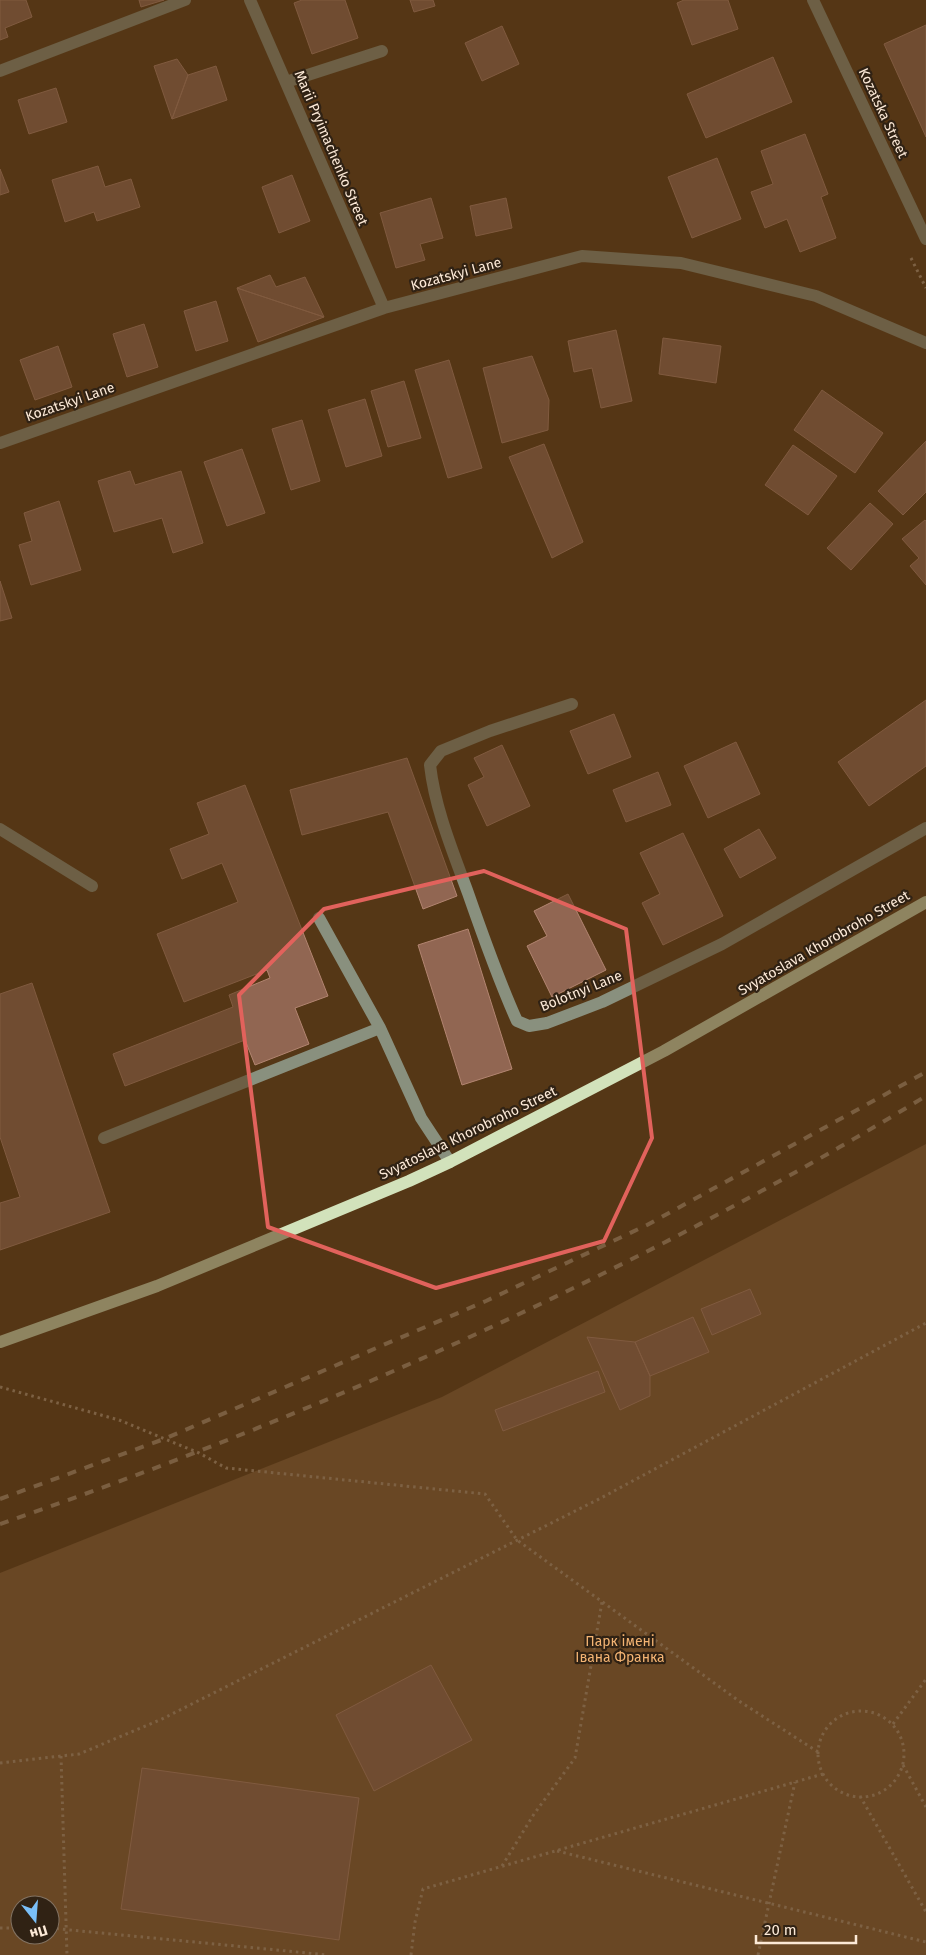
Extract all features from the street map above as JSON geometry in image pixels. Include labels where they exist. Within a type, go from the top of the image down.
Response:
[{"type":"main road","name":"Svyatoslava Khorobroho Street","points":[[0,1342],[157,1286],[409,1181],[450,1162],[664,1051],[926,902]]},
{"type":"street","points":[[0,71],[184,0]]},
{"type":"street","name":"Marii Pryimachenko Street","points":[[250,0],[384,308]]},
{"type":"street","name":"Kozatska Street","points":[[813,0],[926,239]]},
{"type":"street","points":[[286,82],[382,52]]},
{"type":"street","name":"Kozatskyi Lane","points":[[0,443],[384,308],[582,256],[681,263],[816,296],[926,343]]},
{"type":"street","name":"Bolotnyi Lane","points":[[572,704],[490,731],[441,751],[430,766],[432,782],[444,827],[504,992],[517,1021],[529,1026],[547,1023],[602,1002],[722,944],[926,828]]},
{"type":"street","points":[[0,829],[92,886]]},
{"type":"street","points":[[319,918],[380,1028],[421,1118],[450,1162]]},
{"type":"street","points":[[104,1138],[380,1028]]},
{"type":"path","points":[[0,1763],[79,1754],[162,1719],[601,1498],[926,1323]]},
{"type":"path","points":[[0,1387],[119,1420],[199,1453],[226,1468],[485,1494],[517,1540],[740,1701],[818,1752]]},
{"type":"path","points":[[502,1866],[534,1814],[575,1758],[602,1602]]},
{"type":"path","points":[[892,1724],[926,1679]]},
{"type":"path","points":[[903,1765],[890,1786],[876,1794],[860,1796],[838,1790],[823,1774],[818,1752],[819,1743],[827,1728],[846,1713],[871,1712],[892,1724],[903,1743],[903,1765],[926,1807]]},
{"type":"path","points":[[61,1756],[67,1955]]},
{"type":"path","points":[[411,1955],[415,1922],[422,1890],[823,1774]]},
{"type":"path","points":[[758,1955],[795,1782]]},
{"type":"path","points":[[860,1796],[926,1912]]},
{"type":"path","points":[[556,1851],[926,1942]]},
{"type":"path","points":[[60,1928],[328,1955]]},
{"type":"highlighted area","points":[[484,871],[626,929],[652,1138],[604,1241],[436,1288],[268,1227],[239,995],[324,909]]},
{"type":"green space","name":"Парк імені Івана Франка","points":[[926,1144],[926,1955],[0,1955],[0,1573],[442,1397]]},
{"type":"building","points":[[0,0],[26,0],[32,17],[5,28],[8,37],[0,40]]},
{"type":"building","points":[[139,0],[164,0],[141,7]]},
{"type":"building","points":[[302,0],[345,0],[358,38],[312,54],[294,3]]},
{"type":"building","points":[[410,0],[433,0],[435,6],[414,12]]},
{"type":"building","points":[[684,0],[728,0],[738,29],[692,45],[677,3]]},
{"type":"building","points":[[926,25],[926,137],[884,44]]},
{"type":"building","points":[[502,26],[519,64],[482,81],[465,43]]},
{"type":"building","points":[[773,57],[792,102],[706,138],[687,94]]},
{"type":"building","points":[[177,59],[188,75],[172,119],[154,66]]},
{"type":"building","points":[[216,66],[227,100],[172,119],[188,75]]},
{"type":"building","points":[[56,88],[67,122],[29,134],[18,100]]},
{"type":"building","points":[[805,134],[828,194],[821,197],[836,238],[800,252],[787,219],[765,228],[751,192],[773,184],[761,151]]},
{"type":"building","points":[[717,158],[741,219],[692,238],[668,177]]},
{"type":"building","points":[[98,166],[105,187],[131,179],[140,207],[97,221],[94,212],[65,222],[52,180]]},
{"type":"building","points":[[0,169],[9,192],[0,195]]},
{"type":"building","points":[[292,175],[310,221],[279,233],[262,187]]},
{"type":"building","points":[[431,198],[443,238],[420,244],[425,260],[396,268],[380,213]]},
{"type":"building","points":[[506,198],[512,228],[476,236],[470,206]]},
{"type":"building","points":[[270,275],[276,287],[305,277],[324,317],[237,288]]},
{"type":"building","points":[[237,288],[324,317],[258,342]]},
{"type":"building","points":[[216,301],[228,341],[196,351],[184,311]]},
{"type":"building","points":[[144,324],[158,367],[127,377],[113,334]]},
{"type":"building","points":[[616,330],[632,401],[601,408],[592,368],[574,372],[568,341]]},
{"type":"building","points":[[663,338],[721,346],[716,383],[659,374]]},
{"type":"building","points":[[58,346],[72,387],[35,400],[20,360]]},
{"type":"building","points":[[532,356],[549,400],[548,430],[502,443],[483,368]]},
{"type":"building","points":[[449,360],[482,468],[448,478],[415,370]]},
{"type":"building","points":[[404,381],[421,438],[388,447],[371,391]]},
{"type":"building","points":[[822,390],[883,433],[855,473],[794,430]]},
{"type":"building","points":[[365,399],[382,456],[346,467],[328,410]]},
{"type":"building","points":[[302,420],[320,481],[291,490],[272,429]]},
{"type":"building","points":[[926,441],[926,492],[903,515],[878,491]]},
{"type":"building","points":[[544,444],[583,542],[552,558],[509,457]]},
{"type":"building","points":[[793,445],[837,476],[808,515],[765,485]]},
{"type":"building","points":[[242,449],[265,513],[227,526],[204,462]]},
{"type":"building","points":[[130,471],[135,485],[181,471],[203,543],[173,553],[162,518],[114,532],[98,481]]},
{"type":"building","points":[[59,501],[81,570],[31,585],[19,545],[32,541],[24,513]]},
{"type":"building","points":[[870,503],[893,524],[851,570],[827,548]]},
{"type":"building","points":[[925,520],[926,585],[910,566],[919,558],[902,539]]},
{"type":"building","points":[[0,581],[12,618],[0,621]]},
{"type":"building","points":[[926,700],[926,766],[869,806],[838,762]]},
{"type":"building","points":[[614,714],[631,757],[588,774],[570,731]]},
{"type":"building","points":[[736,742],[760,794],[708,818],[684,766]]},
{"type":"building","points":[[502,745],[530,806],[487,826],[468,785],[484,777],[474,758]]},
{"type":"building","points":[[407,758],[457,896],[423,909],[388,812],[302,835],[290,790]]},
{"type":"building","points":[[658,772],[671,805],[626,822],[613,790]]},
{"type":"building","points":[[245,785],[328,996],[295,1008],[309,1044],[255,1065],[245,1040],[125,1086],[113,1054],[233,1007],[229,995],[270,978],[267,970],[184,1002],[157,934],[238,902],[222,863],[182,879],[170,849],[209,834],[197,803]]},
{"type":"building","points":[[759,829],[776,858],[740,878],[724,849]]},
{"type":"building","points":[[683,833],[723,916],[663,945],[642,903],[660,894],[640,853]]},
{"type":"building","points":[[568,894],[606,970],[552,997],[527,946],[547,936],[534,911]]},
{"type":"building","points":[[468,929],[512,1069],[462,1085],[418,945]]},
{"type":"building","points":[[32,983],[110,1212],[0,1250],[0,1203],[20,1197],[0,1137],[0,994]]},
{"type":"building","points":[[750,1289],[761,1314],[712,1335],[701,1309]]},
{"type":"building","points":[[693,1317],[709,1352],[650,1376],[635,1342]]},
{"type":"building","points":[[587,1337],[635,1342],[650,1376],[650,1396],[620,1410]]},
{"type":"building","points":[[598,1371],[605,1392],[503,1431],[495,1410]]},
{"type":"building","points":[[431,1665],[472,1740],[374,1791],[336,1715]]},
{"type":"building","points":[[142,1768],[359,1798],[339,1940],[121,1909]]},
{"type":"railway","points":[[0,1499],[164,1439],[486,1301],[647,1225],[926,1072]]},
{"type":"railway","points":[[0,1524],[240,1435],[475,1335],[590,1280],[704,1222],[816,1161],[926,1096]]}]
